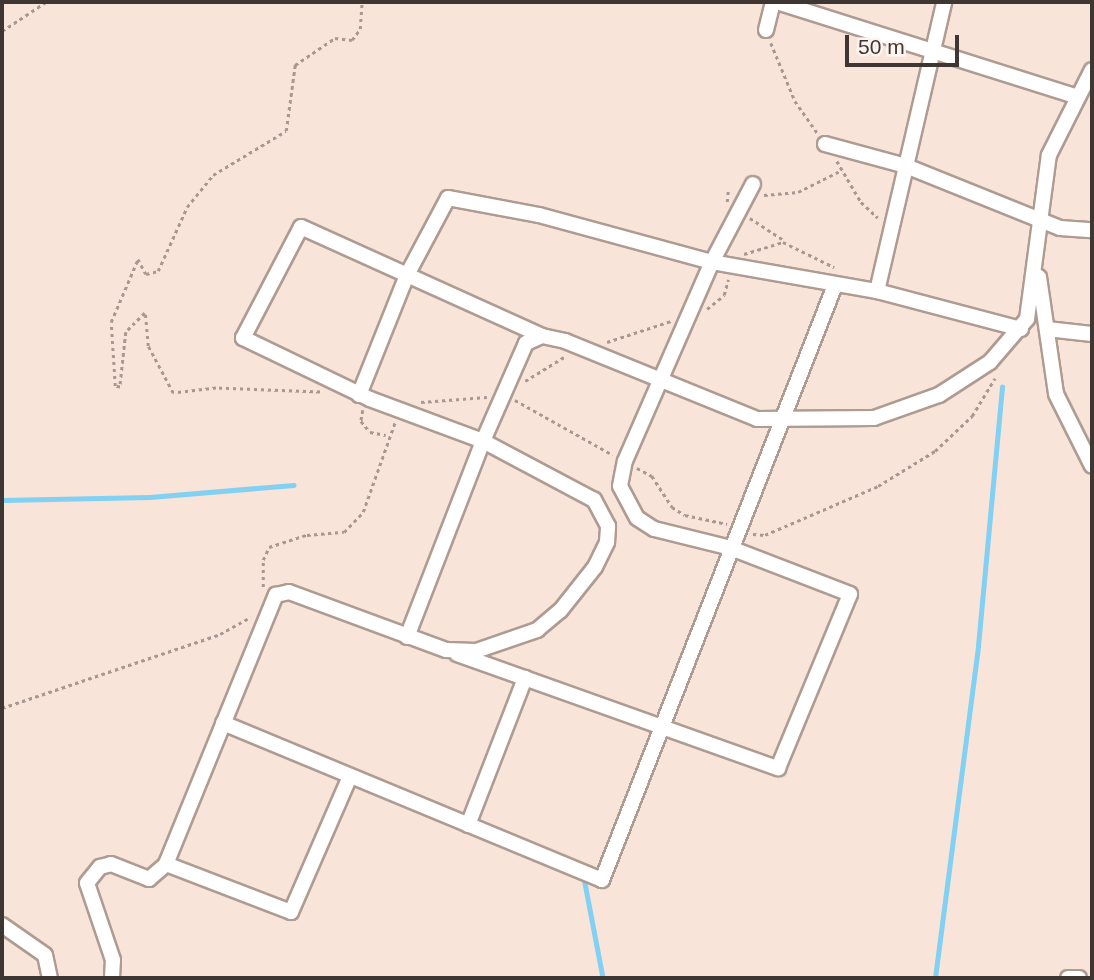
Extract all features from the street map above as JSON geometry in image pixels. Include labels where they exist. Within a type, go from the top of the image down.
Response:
[{"type":"street","points":[[766,30],[775,2],[932,54],[1075,96]]},
{"type":"street","points":[[877,291],[944,2]]},
{"type":"street","points":[[446,650],[476,651],[537,630],[560,611],[607,542],[604,515],[586,493],[483,441],[364,397],[243,338],[301,227],[542,336],[661,379],[757,419],[782,422],[874,418],[911,408],[990,362],[1021,329],[1037,258],[1039,217],[1054,136],[1092,70]]},
{"type":"street","points":[[825,144],[906,166],[1039,217],[1059,228],[1092,230]]},
{"type":"street","points":[[112,978],[113,960],[87,883],[100,867],[111,864],[149,878],[166,864],[270,606],[282,591],[407,637],[662,724],[778,768],[850,594],[731,548],[654,529],[625,502],[620,486],[625,461],[712,261],[740,201],[753,184]]},
{"type":"street","points":[[364,397],[407,275],[443,202],[454,197],[712,261],[877,291],[1021,329]]},
{"type":"street","points":[[1037,258],[1056,394],[1092,466]]},
{"type":"street","points":[[223,723],[602,880],[835,285]]},
{"type":"street","points":[[1047,329],[1092,334]]},
{"type":"street","points":[[407,637],[483,441],[522,350],[542,336]]},
{"type":"street","points":[[1076,433],[1092,435]]},
{"type":"street","points":[[468,825],[525,678]]},
{"type":"street","points":[[166,864],[292,912],[350,776]]},
{"type":"street","points":[[2,925],[45,955],[50,978]]},
{"type":"street","points":[[1068,978],[1079,978]]},
{"type":"path","points":[[2,31],[46,2]]},
{"type":"path","points":[[338,384],[334,390],[309,394],[216,388],[173,393],[148,346],[145,313],[127,332],[120,387],[115,386],[111,322],[138,259],[146,274],[158,271],[187,207],[212,175],[286,131],[295,65],[335,38],[352,40],[360,29],[362,2]]},
{"type":"path","points":[[766,30],[795,101],[825,144]]},
{"type":"path","points":[[740,201],[798,192],[842,170]]},
{"type":"path","points":[[740,201],[791,246]]},
{"type":"path","points":[[364,397],[360,421],[370,432],[387,435]]},
{"type":"waterway","points":[[935,978],[978,646],[1002,387]]},
{"type":"waterway","points":[[2,500],[150,497],[293,485]]},
{"type":"waterway","points":[[584,878],[603,978]]}]
